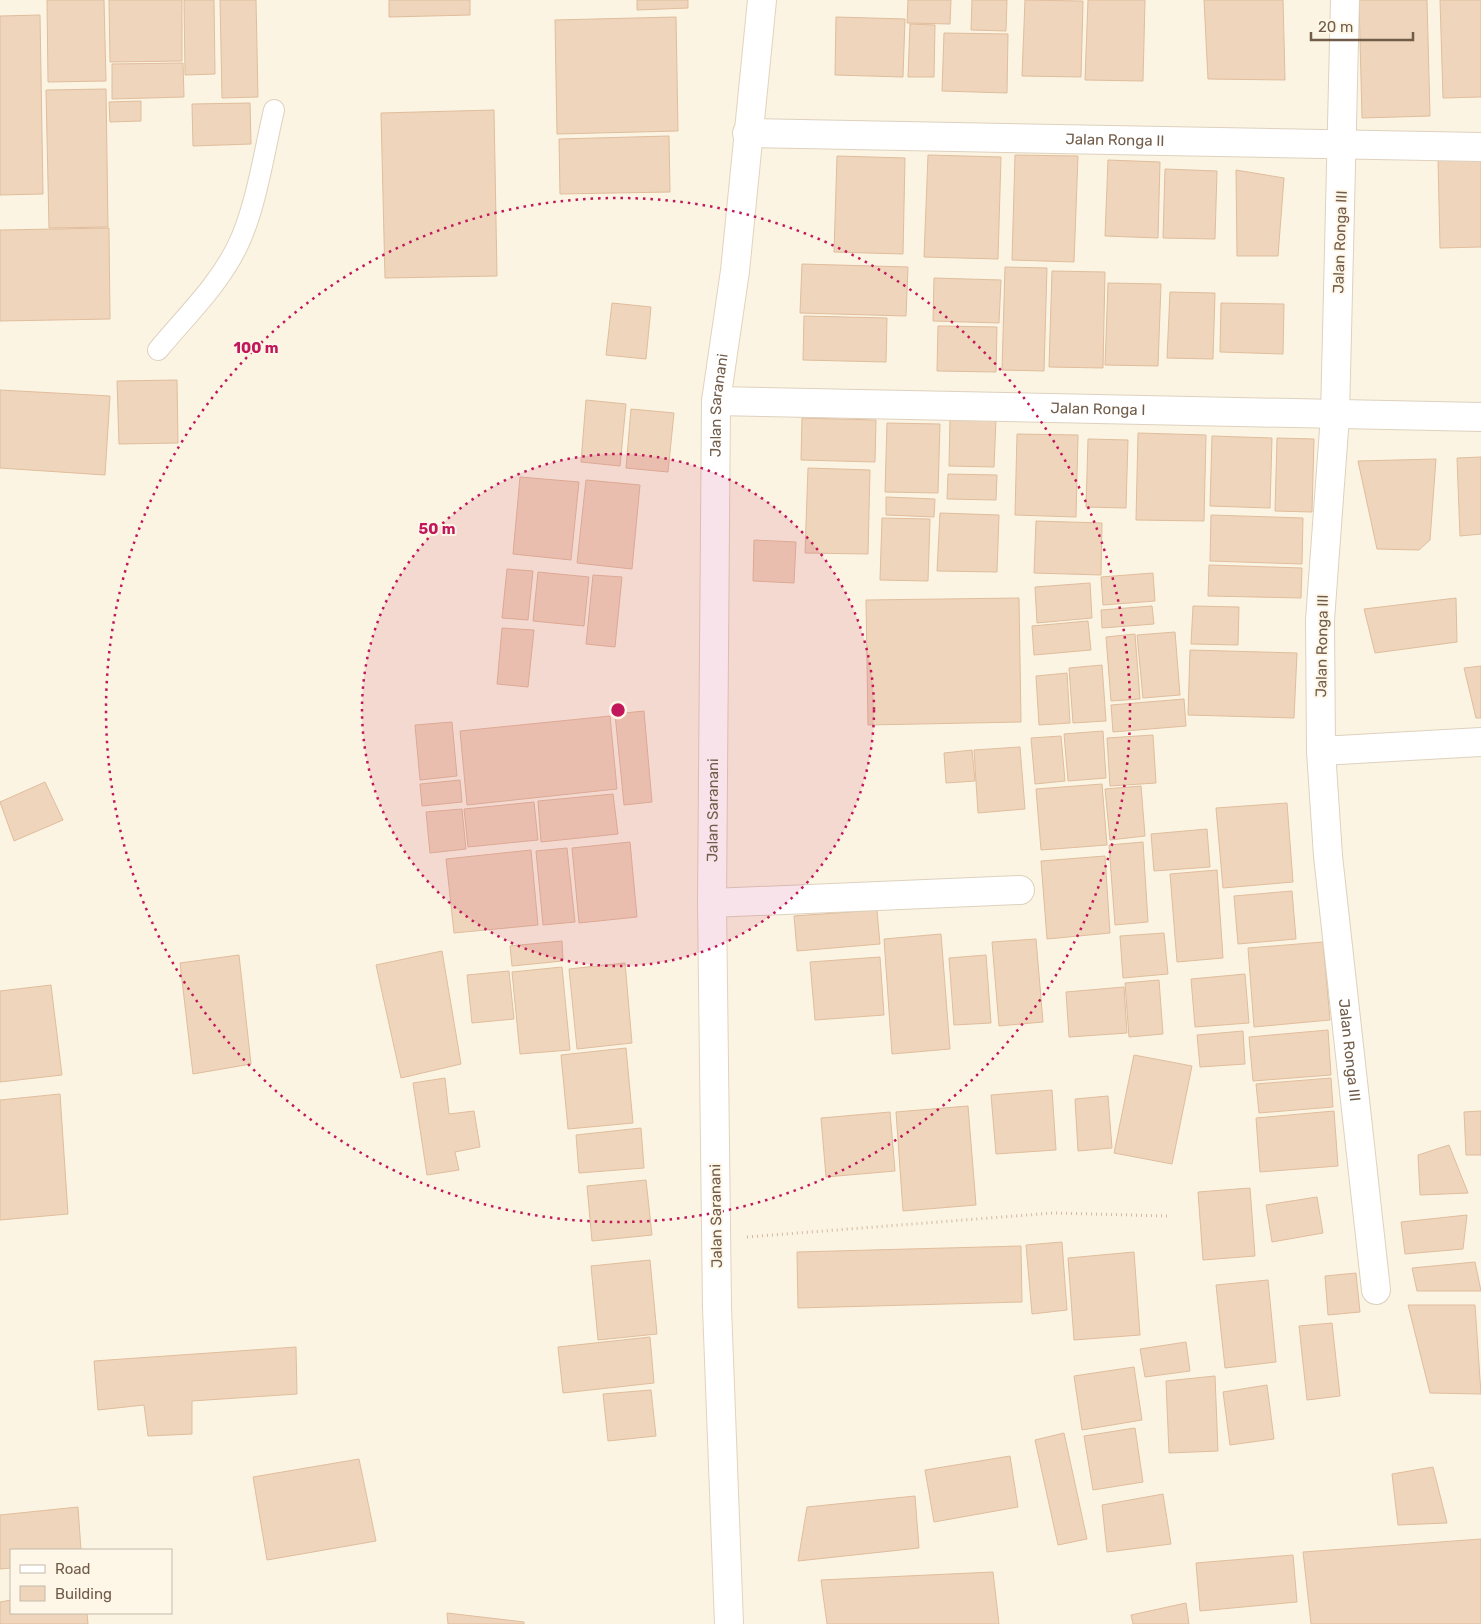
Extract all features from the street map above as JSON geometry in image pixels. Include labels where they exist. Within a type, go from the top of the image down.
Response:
[{"type":"street","name":"Jalan Saranani","points":[[728,1624],[717,1308],[712,903],[716,400],[735,271],[747,133],[762,0]]},
{"type":"street","name":"Jalan Ronga III","points":[[1345,0],[1335,416],[1320,620],[1321,751],[1328,856],[1376,1290]]},
{"type":"street","name":"Jalan Ronga II","points":[[747,133],[1481,147]]},
{"type":"street","name":"Jalan Ronga I","points":[[716,400],[1335,416],[1481,417]]},
{"type":"street","points":[[1321,751],[1481,742]]},
{"type":"street","points":[[712,903],[1020,890]]},
{"type":"lane","points":[[158,350],[215,283],[238,246],[250,210],[274,110]]},
{"type":"path","points":[[717,1240],[1053,1213],[1092,1212],[1170,1216]]},
{"type":"building","points":[[47,0],[104,0],[106,81],[48,82]]},
{"type":"building","points":[[109,0],[182,0],[182,61],[110,62]]},
{"type":"building","points":[[184,0],[214,0],[215,74],[185,75]]},
{"type":"building","points":[[220,0],[256,0],[258,97],[222,98]]},
{"type":"building","points":[[389,0],[470,0],[470,15],[389,17]]},
{"type":"building","points":[[637,0],[688,0],[688,8],[637,10]]},
{"type":"building","points":[[908,0],[951,0],[950,24],[907,23]]},
{"type":"building","points":[[972,0],[1007,0],[1006,31],[971,30]]},
{"type":"building","points":[[1025,0],[1083,1],[1081,77],[1022,76]]},
{"type":"building","points":[[1088,0],[1145,0],[1143,81],[1085,80]]},
{"type":"building","points":[[1204,0],[1283,0],[1285,80],[1208,79]]},
{"type":"building","points":[[1359,0],[1427,0],[1430,116],[1362,118]]},
{"type":"building","points":[[1440,0],[1481,0],[1481,97],[1443,98]]},
{"type":"building","points":[[40,15],[43,194],[0,195],[0,16]]},
{"type":"building","points":[[676,17],[678,131],[557,134],[555,20]]},
{"type":"building","points":[[836,17],[905,19],[903,77],[835,75]]},
{"type":"building","points":[[910,24],[935,25],[934,77],[908,77]]},
{"type":"building","points":[[944,33],[1008,34],[1007,93],[942,91]]},
{"type":"building","points":[[183,63],[184,97],[112,99],[112,64]]},
{"type":"building","points":[[106,89],[108,227],[49,228],[46,90]]},
{"type":"building","points":[[141,101],[141,121],[110,122],[109,102]]},
{"type":"building","points":[[250,103],[251,144],[193,146],[192,104]]},
{"type":"building","points":[[494,110],[497,276],[385,278],[381,113]]},
{"type":"building","points":[[669,136],[670,192],[560,194],[559,139]]},
{"type":"building","points":[[928,155],[1001,157],[998,259],[924,257]]},
{"type":"building","points":[[1015,155],[1078,156],[1074,262],[1012,260]]},
{"type":"building","points":[[837,156],[905,158],[903,254],[834,252]]},
{"type":"building","points":[[1481,157],[1481,247],[1440,248],[1438,159]]},
{"type":"building","points":[[1108,160],[1160,162],[1158,238],[1105,236]]},
{"type":"building","points":[[1165,169],[1217,171],[1215,239],[1163,238]]},
{"type":"building","points":[[1236,170],[1284,178],[1278,256],[1237,256]]},
{"type":"building","points":[[109,228],[110,319],[0,321],[0,230]]},
{"type":"building","points":[[802,264],[908,267],[906,316],[800,313]]},
{"type":"building","points":[[1005,267],[1047,268],[1044,371],[1002,370]]},
{"type":"building","points":[[1052,271],[1105,272],[1103,368],[1049,367]]},
{"type":"building","points":[[934,278],[1001,280],[999,323],[933,321]]},
{"type":"building","points":[[1108,283],[1161,284],[1158,366],[1105,365]]},
{"type":"building","points":[[1170,292],[1215,293],[1213,359],[1167,358]]},
{"type":"building","points":[[612,303],[651,307],[646,359],[606,355]]},
{"type":"building","points":[[1221,303],[1284,304],[1283,354],[1220,352]]},
{"type":"building","points":[[804,316],[887,318],[886,362],[803,360]]},
{"type":"building","points":[[938,326],[997,327],[996,372],[937,371]]},
{"type":"building","points":[[177,380],[178,443],[119,444],[117,381]]},
{"type":"building","points":[[0,390],[110,396],[105,475],[0,468]]},
{"type":"building","points":[[586,400],[626,404],[620,466],[581,462]]},
{"type":"building","points":[[631,409],[674,413],[668,472],[626,468]]},
{"type":"building","points":[[802,418],[876,420],[875,462],[801,460]]},
{"type":"building","points":[[950,418],[996,419],[994,467],[949,466]]},
{"type":"building","points":[[887,423],[940,424],[938,493],[885,492]]},
{"type":"building","points":[[1138,433],[1206,435],[1204,521],[1136,520]]},
{"type":"building","points":[[1017,434],[1078,435],[1076,517],[1015,515]]},
{"type":"building","points":[[1212,436],[1272,438],[1270,508],[1210,506]]},
{"type":"building","points":[[1277,438],[1314,439],[1312,512],[1275,511]]},
{"type":"building","points":[[1088,439],[1128,440],[1126,508],[1086,507]]},
{"type":"building","points":[[1481,457],[1481,534],[1460,536],[1457,458]]},
{"type":"building","points":[[1436,459],[1430,540],[1419,550],[1377,549],[1358,461]]},
{"type":"building","points":[[808,468],[870,470],[868,554],[805,553]]},
{"type":"building","points":[[948,474],[997,475],[996,500],[947,499]]},
{"type":"building","points":[[520,477],[579,482],[571,560],[513,554]]},
{"type":"building","points":[[586,480],[640,485],[632,569],[577,563]]},
{"type":"building","points":[[886,497],[935,499],[934,517],[886,515]]},
{"type":"building","points":[[940,513],[999,515],[997,572],[937,571]]},
{"type":"building","points":[[1211,515],[1303,518],[1302,564],[1210,561]]},
{"type":"building","points":[[882,518],[930,519],[928,581],[880,580]]},
{"type":"building","points":[[1036,521],[1102,523],[1101,575],[1034,573]]},
{"type":"building","points":[[754,540],[796,542],[794,583],[753,581]]},
{"type":"building","points":[[1209,565],[1302,568],[1301,598],[1208,596]]},
{"type":"building","points":[[507,569],[533,571],[528,620],[502,618]]},
{"type":"building","points":[[538,572],[589,577],[584,626],[533,621]]},
{"type":"building","points":[[1153,573],[1155,601],[1103,605],[1101,577]]},
{"type":"building","points":[[593,575],[622,577],[615,647],[586,644]]},
{"type":"building","points":[[1090,583],[1092,618],[1037,623],[1035,587]]},
{"type":"building","points":[[1019,598],[1021,722],[868,725],[866,600]]},
{"type":"building","points":[[1456,598],[1457,642],[1375,653],[1364,609]]},
{"type":"building","points":[[1152,606],[1154,624],[1102,628],[1101,610]]},
{"type":"building","points":[[1193,606],[1239,607],[1238,645],[1191,644]]},
{"type":"building","points":[[1088,621],[1091,650],[1034,655],[1032,626]]},
{"type":"building","points":[[502,628],[534,630],[528,687],[497,684]]},
{"type":"building","points":[[1175,632],[1180,695],[1143,698],[1137,635]]},
{"type":"building","points":[[1135,634],[1140,699],[1111,701],[1106,637]]},
{"type":"building","points":[[1190,650],[1297,653],[1294,718],[1188,715]]},
{"type":"building","points":[[1102,665],[1106,721],[1073,723],[1069,668]]},
{"type":"building","points":[[1481,666],[1481,718],[1476,718],[1464,668]]},
{"type":"building","points":[[1067,673],[1070,723],[1039,725],[1036,676]]},
{"type":"building","points":[[1184,699],[1186,726],[1113,732],[1111,705]]},
{"type":"building","points":[[644,711],[652,802],[624,805],[615,714]]},
{"type":"building","points":[[610,716],[617,789],[467,805],[460,731]]},
{"type":"building","points":[[452,722],[457,776],[420,780],[415,725]]},
{"type":"building","points":[[1103,731],[1106,778],[1068,781],[1064,734]]},
{"type":"building","points":[[1153,735],[1156,783],[1110,786],[1107,738]]},
{"type":"building","points":[[1061,736],[1065,781],[1035,784],[1031,738]]},
{"type":"building","points":[[1020,747],[1025,809],[978,813],[974,750]]},
{"type":"building","points":[[972,750],[975,781],[946,783],[944,753]]},
{"type":"building","points":[[460,780],[462,802],[422,806],[420,784]]},
{"type":"building","points":[[45,782],[63,820],[14,841],[0,802]]},
{"type":"building","points":[[1102,784],[1107,845],[1041,850],[1036,789]]},
{"type":"building","points":[[1141,786],[1145,836],[1110,840],[1105,789]]},
{"type":"building","points":[[613,794],[618,834],[541,842],[538,801]]},
{"type":"building","points":[[534,802],[538,840],[468,847],[464,809]]},
{"type":"building","points":[[1287,803],[1293,882],[1223,888],[1216,808]]},
{"type":"building","points":[[462,809],[466,849],[430,853],[426,812]]},
{"type":"building","points":[[1207,829],[1210,867],[1154,871],[1151,834]]},
{"type":"building","points":[[630,842],[637,917],[579,923],[572,848]]},
{"type":"building","points":[[1143,842],[1148,922],[1115,925],[1109,845]]},
{"type":"building","points":[[567,848],[575,922],[543,925],[536,851]]},
{"type":"building","points":[[531,850],[538,925],[454,933],[446,859]]},
{"type":"building","points":[[1105,856],[1110,933],[1047,939],[1041,861]]},
{"type":"building","points":[[1217,870],[1223,958],[1177,962],[1170,874]]},
{"type":"building","points":[[1292,891],[1296,939],[1238,944],[1234,896]]},
{"type":"building","points":[[877,910],[880,944],[797,951],[794,916]]},
{"type":"building","points":[[1164,933],[1168,974],[1123,978],[1120,936]]},
{"type":"building","points":[[941,934],[950,1049],[892,1054],[884,939]]},
{"type":"building","points":[[1036,939],[1043,1022],[999,1026],[992,942]]},
{"type":"building","points":[[562,941],[563,961],[512,966],[510,946]]},
{"type":"building","points":[[1323,942],[1330,1020],[1254,1027],[1248,948]]},
{"type":"building","points":[[442,951],[461,1064],[401,1078],[376,965]]},
{"type":"building","points":[[239,955],[251,1064],[193,1074],[180,963]]},
{"type":"building","points":[[986,955],[991,1023],[954,1025],[949,958]]},
{"type":"building","points":[[880,957],[884,1015],[815,1020],[810,962]]},
{"type":"building","points":[[625,963],[632,1043],[577,1049],[569,969]]},
{"type":"building","points":[[562,967],[570,1050],[520,1054],[512,972]]},
{"type":"building","points":[[509,971],[514,1019],[472,1023],[467,975]]},
{"type":"building","points":[[1245,974],[1249,1023],[1195,1027],[1191,979]]},
{"type":"building","points":[[1159,980],[1163,1034],[1129,1037],[1125,983]]},
{"type":"building","points":[[51,985],[62,1075],[0,1082],[0,991]]},
{"type":"building","points":[[1124,987],[1127,1033],[1069,1037],[1066,992]]},
{"type":"building","points":[[1328,1030],[1331,1075],[1253,1081],[1249,1037]]},
{"type":"building","points":[[1243,1031],[1245,1064],[1200,1067],[1197,1035]]},
{"type":"building","points":[[626,1048],[633,1123],[568,1129],[561,1055]]},
{"type":"building","points":[[1134,1055],[1192,1066],[1172,1164],[1114,1153]]},
{"type":"building","points":[[445,1078],[449,1114],[474,1111],[480,1147],[455,1152],[459,1170],[427,1175],[413,1083]]},
{"type":"building","points":[[1331,1078],[1333,1107],[1259,1113],[1256,1084]]},
{"type":"building","points":[[1052,1090],[1056,1150],[996,1154],[991,1095]]},
{"type":"building","points":[[60,1094],[68,1214],[0,1220],[0,1100]]},
{"type":"building","points":[[1108,1096],[1112,1148],[1078,1151],[1075,1099]]},
{"type":"building","points":[[968,1106],[976,1205],[903,1211],[896,1112]]},
{"type":"building","points":[[1334,1111],[1338,1166],[1260,1172],[1256,1118]]},
{"type":"building","points":[[1481,1111],[1481,1155],[1466,1155],[1464,1112]]},
{"type":"building","points":[[890,1112],[895,1171],[826,1177],[821,1118]]},
{"type":"building","points":[[641,1128],[644,1168],[579,1173],[576,1135]]},
{"type":"building","points":[[1449,1145],[1468,1193],[1420,1195],[1418,1155]]},
{"type":"building","points":[[646,1180],[652,1235],[592,1241],[587,1186]]},
{"type":"building","points":[[1250,1188],[1255,1256],[1203,1260],[1198,1192]]},
{"type":"building","points":[[1317,1197],[1323,1233],[1272,1242],[1266,1205]]},
{"type":"building","points":[[1467,1215],[1463,1249],[1405,1254],[1401,1222]]},
{"type":"building","points":[[1062,1242],[1067,1310],[1032,1314],[1026,1245]]},
{"type":"building","points":[[1021,1246],[1022,1302],[798,1308],[797,1252]]},
{"type":"building","points":[[1134,1252],[1140,1335],[1074,1340],[1068,1258]]},
{"type":"building","points":[[650,1260],[657,1334],[598,1340],[591,1266]]},
{"type":"building","points":[[1475,1262],[1481,1291],[1417,1291],[1412,1268]]},
{"type":"building","points":[[1356,1273],[1360,1312],[1328,1315],[1325,1276]]},
{"type":"building","points":[[1268,1280],[1276,1362],[1225,1368],[1216,1285]]},
{"type":"building","points":[[1408,1305],[1475,1305],[1481,1394],[1430,1393]]},
{"type":"building","points":[[1332,1323],[1340,1396],[1307,1400],[1299,1326]]},
{"type":"building","points":[[650,1337],[654,1383],[563,1393],[558,1347]]},
{"type":"building","points":[[1186,1342],[1190,1371],[1145,1377],[1140,1349]]},
{"type":"building","points":[[296,1347],[297,1394],[192,1401],[192,1434],[148,1436],[144,1405],[98,1410],[94,1361]]},
{"type":"building","points":[[1134,1367],[1142,1420],[1082,1430],[1074,1376]]},
{"type":"building","points":[[1215,1376],[1218,1451],[1169,1453],[1166,1381]]},
{"type":"building","points":[[1267,1385],[1274,1439],[1230,1445],[1223,1392]]},
{"type":"building","points":[[651,1390],[656,1436],[608,1441],[603,1394]]},
{"type":"building","points":[[1135,1428],[1143,1482],[1093,1490],[1084,1436]]},
{"type":"building","points":[[1064,1433],[1087,1539],[1058,1545],[1035,1440]]},
{"type":"building","points":[[1010,1456],[1018,1507],[934,1522],[925,1470]]},
{"type":"building","points":[[359,1459],[376,1541],[267,1560],[253,1477]]},
{"type":"building","points":[[1433,1467],[1447,1523],[1398,1525],[1392,1474]]},
{"type":"building","points":[[1163,1494],[1171,1544],[1107,1552],[1102,1505]]},
{"type":"building","points":[[915,1496],[919,1548],[798,1561],[807,1507]]},
{"type":"building","points":[[78,1507],[81,1549],[10,1549],[10,1568],[0,1569],[0,1515]]},
{"type":"building","points":[[1481,1539],[1481,1624],[1311,1624],[1303,1552]]},
{"type":"building","points":[[1293,1555],[1297,1602],[1200,1611],[1196,1563]]},
{"type":"building","points":[[993,1572],[999,1624],[827,1624],[821,1580]]},
{"type":"building","points":[[10,1600],[10,1614],[87,1614],[88,1624],[0,1624],[0,1602]]},
{"type":"building","points":[[1186,1603],[1189,1624],[1133,1624],[1131,1615]]},
{"type":"building","points":[[447,1613],[524,1622],[524,1624],[448,1624]]}]
